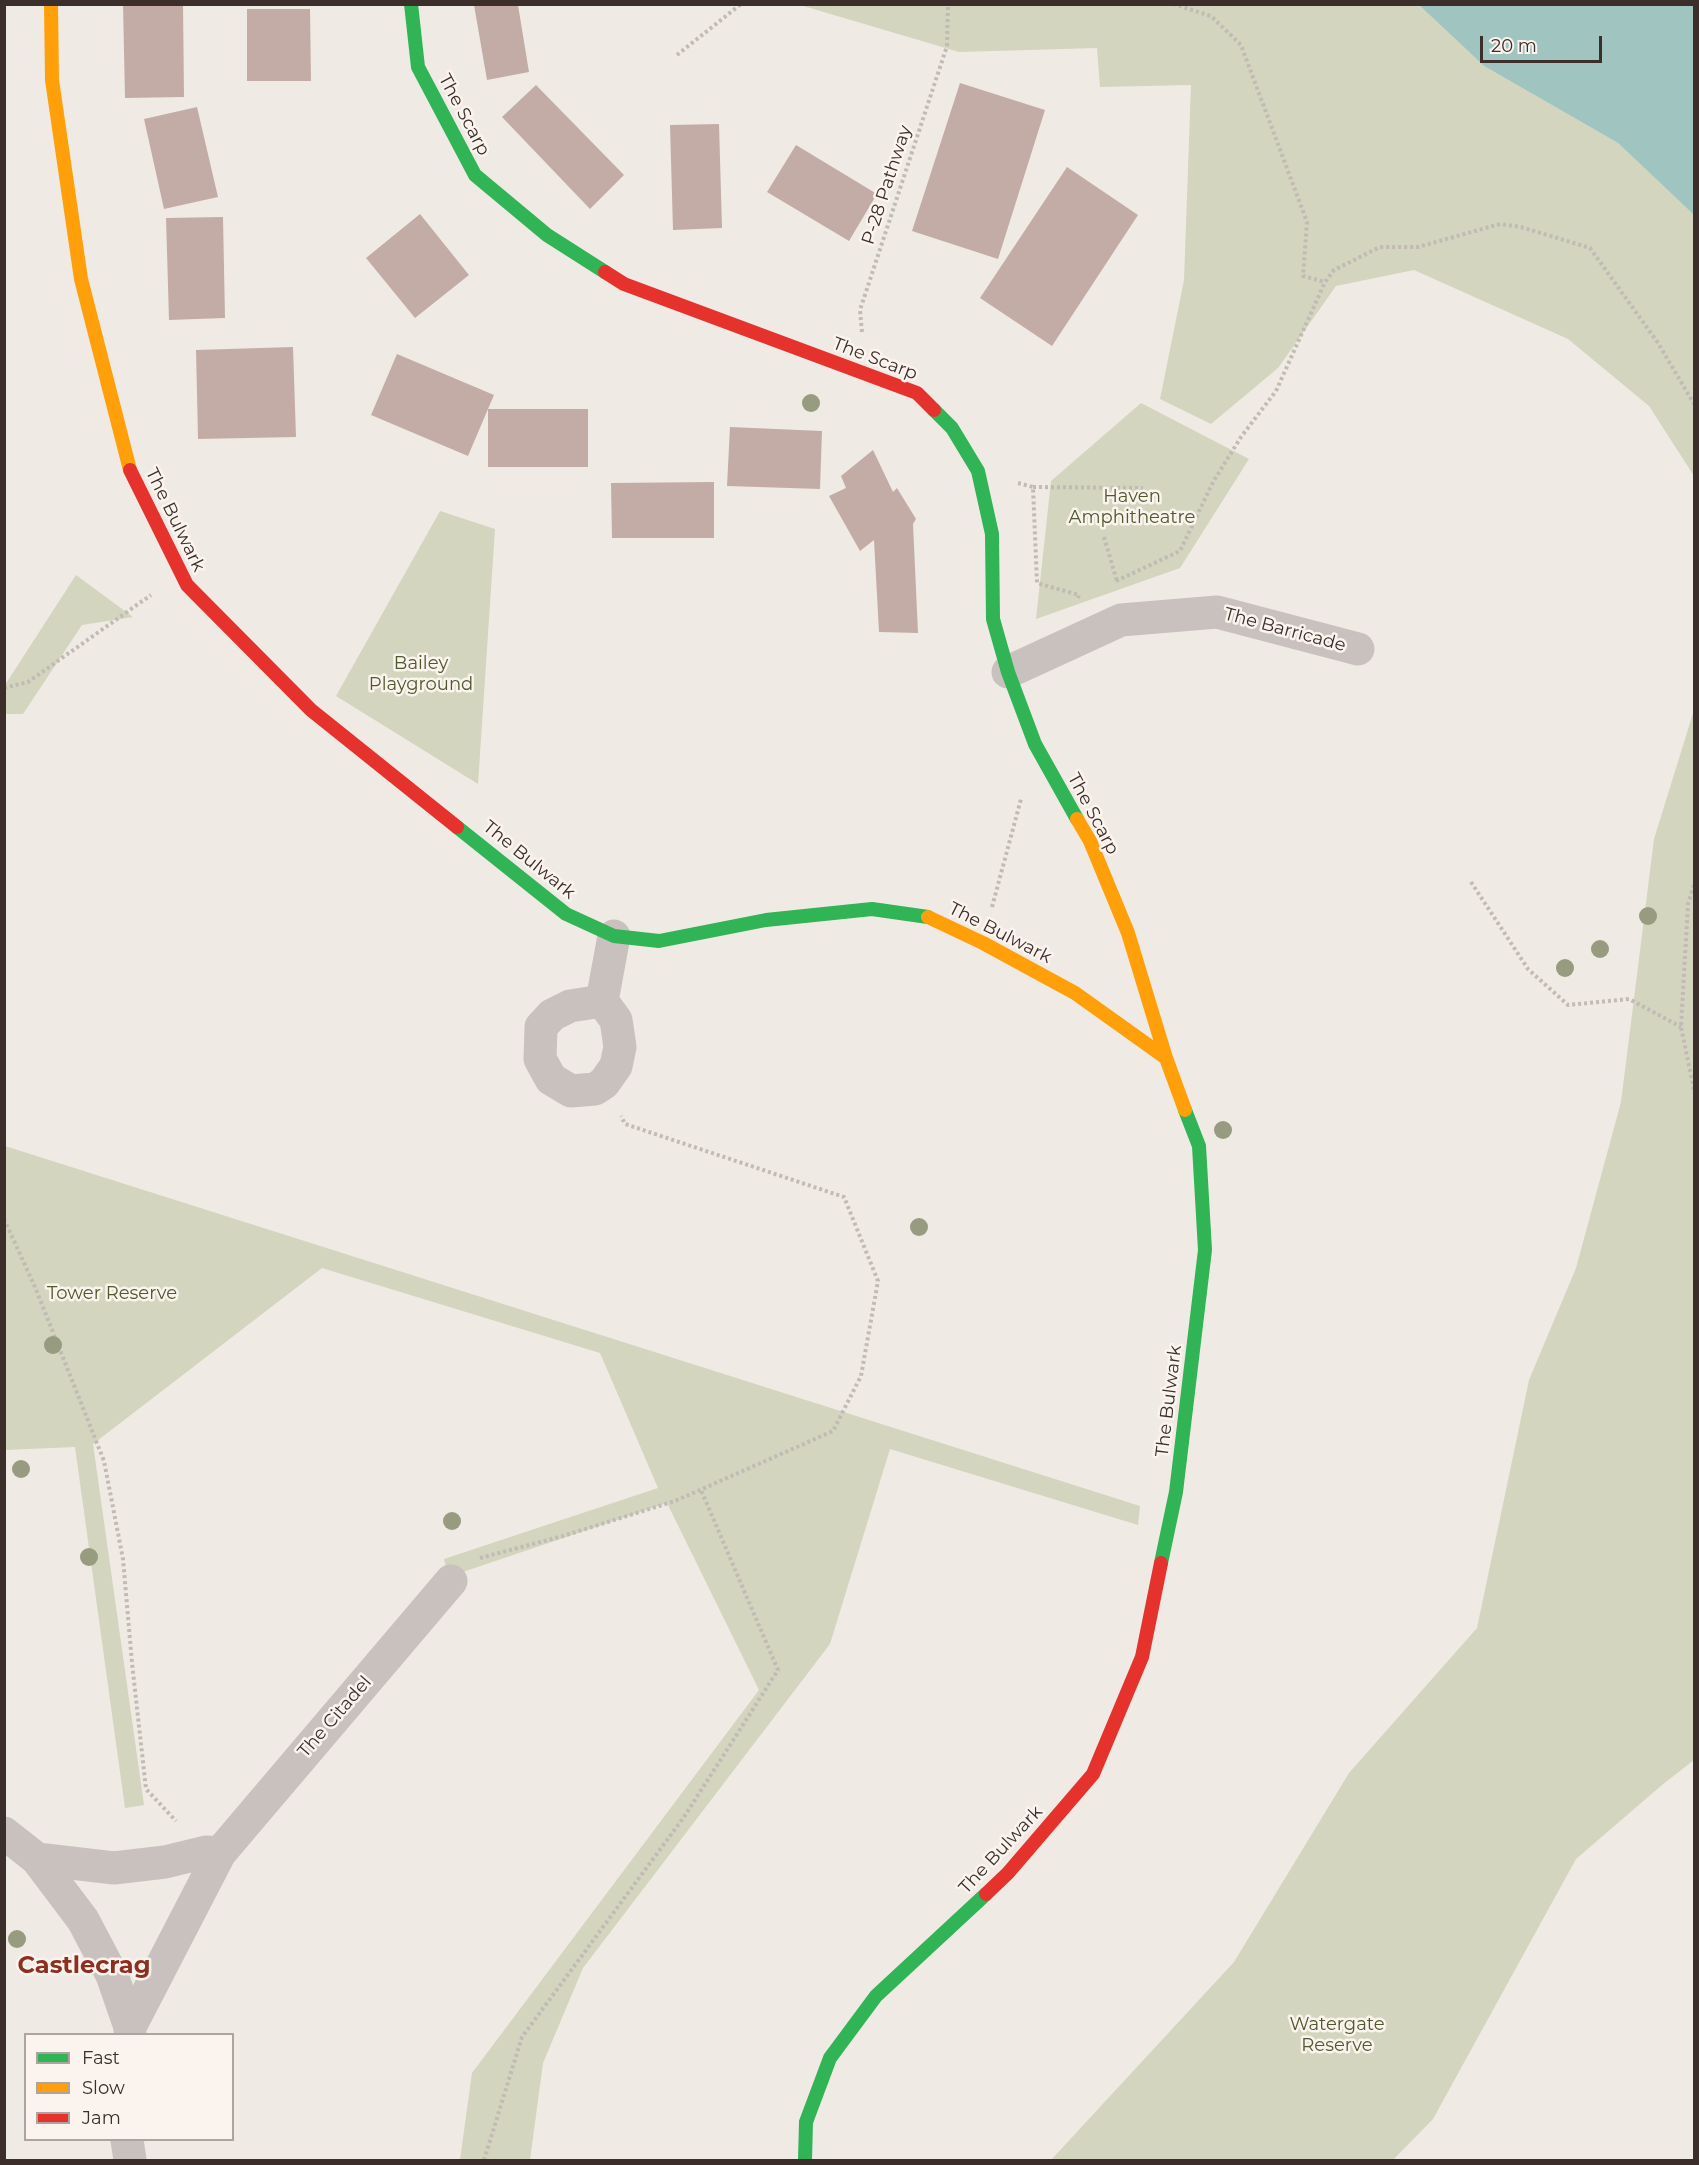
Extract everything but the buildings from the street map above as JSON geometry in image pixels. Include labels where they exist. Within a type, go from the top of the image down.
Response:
[{"type":"street","name":"The Bulwark","points":[[51,4],[52,80],[81,279],[129,467],[187,585],[311,710],[566,914],[614,936],[659,941],[766,920],[872,909],[932,918],[983,943],[1075,993],[1166,1058],[1199,1146],[1205,1250],[1176,1492],[1142,1657],[1093,1774],[1008,1873],[876,1996],[830,2058],[806,2122],[805,2160]]},
{"type":"street","name":"The Scarp","points":[[411,4],[418,67],[475,175],[547,235],[624,284],[917,393],[952,428],[979,473],[992,534],[993,619],[1008,672],[1035,744],[1090,841],[1128,933],[1166,1058]]},
{"type":"street","name":"The Barricade","points":[[1008,672],[1121,620],[1217,612],[1358,649]]},
{"type":"street","points":[[602,1001],[570,1006],[552,1015],[541,1028],[540,1059],[551,1079],[571,1091],[595,1089],[604,1083],[616,1066],[621,1047],[616,1020],[602,1001],[614,936]]},
{"type":"street","name":"The Citadel","points":[[130,2031],[178,1937],[213,1853],[451,1581]]},
{"type":"street","points":[[4,1833],[37,1859],[83,1920],[112,1975],[130,2031]]},
{"type":"street","points":[[37,1859],[114,1868],[213,1853]]},
{"type":"street","points":[[127,2141],[130,2160]]},
{"type":"path","points":[[677,55],[741,4]]},
{"type":"path","name":"P-28 Pathway","points":[[867,375],[860,310],[947,46],[948,4]]},
{"type":"path","points":[[1173,4],[1212,16],[1241,45],[1307,222],[1303,276],[1325,282]]},
{"type":"path","points":[[1117,580],[1180,552],[1219,473],[1241,437],[1276,391],[1325,282],[1334,270],[1380,247],[1418,247],[1500,224],[1521,227],[1590,248],[1658,343],[1695,404]]},
{"type":"path","points":[[979,473],[1033,487],[1143,488]]},
{"type":"path","points":[[1033,487],[1037,583],[1079,595],[1074,618],[1078,640]]},
{"type":"path","points":[[1104,537],[1129,619]]},
{"type":"path","points":[[4,688],[28,682],[182,574]]},
{"type":"path","points":[[983,943],[1035,744]]},
{"type":"path","points":[[1471,882],[1528,969],[1568,1005],[1629,999],[1681,1027]]},
{"type":"path","points":[[1695,885],[1688,904],[1681,1027],[1695,1089]]},
{"type":"path","points":[[451,1581],[481,1557],[563,1536],[675,1502],[833,1431],[861,1376],[878,1281],[844,1197],[625,1124],[604,1083]]},
{"type":"path","points":[[4,1219],[35,1287],[104,1461],[123,1559],[146,1789],[213,1853]]},
{"type":"path","points":[[483,2160],[522,2037],[684,1816],[778,1670],[701,1490]]},
{"type":"green space","points":[[800,5],[1419,5],[1484,66],[1618,143],[1694,215],[1694,476],[1649,406],[1568,339],[1414,270],[1336,286],[1278,368],[1211,424],[1160,399],[1184,280],[1191,85],[1100,87],[1097,48],[959,52]]},
{"type":"green space","name":"Haven Amphitheatre","points":[[1141,403],[1249,459],[1180,568],[1036,619],[1051,481]]},
{"type":"green space","name":"Bailey Playground","points":[[440,511],[495,529],[478,784],[336,696]]},
{"type":"green space","points":[[76,575],[133,617],[82,625],[23,714],[5,714],[5,685]]},
{"type":"green space","name":"Watergate Reserve","points":[[1694,710],[1694,1760],[1576,1859],[1433,2119],[1393,2160],[1051,2160],[1234,1962],[1349,1773],[1477,1628],[1529,1380],[1576,1268],[1621,1102],[1654,839]]},
{"type":"green space","name":"Tower Reserve","points":[[5,1146],[1140,1506],[1138,1525],[890,1449],[830,1644],[583,1968],[543,2063],[530,2160],[460,2160],[472,2073],[759,1690],[667,1503],[448,1577],[444,1559],[658,1488],[600,1353],[322,1268],[93,1444],[144,1805],[125,1808],[75,1447],[5,1450]]},
{"type":"water","points":[[1419,5],[1694,5],[1694,215],[1618,143],[1484,66]]},
{"type":"traffic: fast","points":[[411,4],[418,67],[475,175],[547,235],[605,272]]},
{"type":"traffic: fast","points":[[934,410],[952,428],[978,471],[992,534],[993,619],[1008,672],[1035,744],[1077,819]]},
{"type":"traffic: fast","points":[[457,827],[566,914],[614,936],[659,941],[766,920],[872,909],[928,917]]},
{"type":"traffic: fast","points":[[1161,1563],[1176,1492],[1205,1250],[1199,1146],[1185,1110]]},
{"type":"traffic: fast","points":[[805,2160],[806,2122],[830,2058],[876,1996],[986,1894]]},
{"type":"traffic: slow","points":[[51,4],[52,80],[81,279],[130,470]]},
{"type":"traffic: slow","points":[[1077,819],[1090,841],[1128,933],[1166,1058]]},
{"type":"traffic: slow","points":[[928,917],[983,943],[1075,993],[1166,1058],[1185,1110]]},
{"type":"traffic: jam","points":[[605,272],[624,284],[917,393],[934,410]]},
{"type":"traffic: jam","points":[[130,470],[187,585],[311,710],[457,827]]},
{"type":"traffic: jam","points":[[986,1894],[1008,1873],[1093,1774],[1142,1657],[1161,1563]]},
{"type":"district","name":"Castlecrag","points":[[84,1966]]}]
